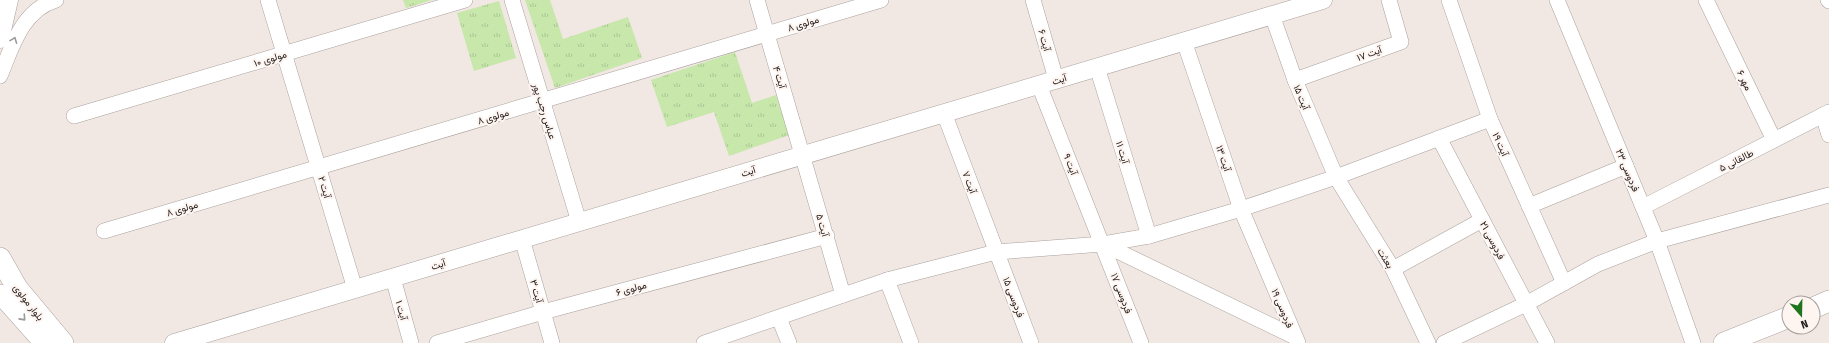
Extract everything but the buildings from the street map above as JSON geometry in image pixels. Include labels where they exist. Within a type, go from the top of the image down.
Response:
[{"type":"main road","name":"بلوار مولوی","points":[[0,258],[47,335]]},
{"type":"main road","name":"بلوار مولوی","points":[[0,295],[47,335],[63,343]]},
{"type":"main road","points":[[1724,343],[1781,320]]},
{"type":"main road","points":[[47,335],[78,343]]},
{"type":"street","points":[[0,39],[9,0]]},
{"type":"street","name":"آیت ۲","points":[[268,0],[355,289]]},
{"type":"street","name":"مولوی ۱۰","points":[[74,116],[465,0]]},
{"type":"street","name":"عباس رجب پور","points":[[512,0],[579,222]]},
{"type":"street","name":"آیت ۴","points":[[757,0],[804,155]]},
{"type":"street","name":"مولوی ۸","points":[[104,231],[882,0]]},
{"type":"street","name":"آیت ۶","points":[[1033,0],[1056,79]]},
{"type":"street","name":"آیت ۱۷","points":[[1295,80],[1401,42],[1389,0]]},
{"type":"street","name":"آیت ۱۹","points":[[1450,0],[1490,119],[1564,283]]},
{"type":"street","name":"فردوسی ۲۳","points":[[1557,0],[1657,241],[1693,343]]},
{"type":"street","name":"مهر ۶","points":[[1706,0],[1774,140]]},
{"type":"street","points":[[0,76],[17,34],[28,17],[49,1]]},
{"type":"street","name":"آیت","points":[[174,343],[1316,1]]},
{"type":"street","name":"آیت ۱۵","points":[[1272,15],[1295,80],[1336,177]]},
{"type":"street","name":"آیت ۱۳","points":[[1184,41],[1241,209],[1268,273]]},
{"type":"street","name":"آیت ۱۱","points":[[1097,67],[1149,236]]},
{"type":"street","name":"آیت ۹","points":[[1039,85],[1103,244]]},
{"type":"street","name":"آیت ۷","points":[[944,113],[996,252]]},
{"type":"street","points":[[1826,114],[1829,135]]},
{"type":"street","name":"طالقانی ۵","points":[[1643,207],[1826,114]]},
{"type":"street","points":[[704,343],[887,280],[996,252],[1103,244],[1149,236],[1241,209],[1336,177],[1490,119]]},
{"type":"street","name":"فردوسی ۲۱","points":[[1439,138],[1547,343]]},
{"type":"street","name":"آیت ۵","points":[[804,155],[843,295]]},
{"type":"street","points":[[1529,206],[1626,166]]},
{"type":"street","name":"بعثت","points":[[1336,177],[1393,269],[1428,343]]},
{"type":"street","points":[[1444,343],[1526,304],[1598,264],[1657,241],[1829,195]]},
{"type":"street","points":[[1393,269],[1482,220]]},
{"type":"street","name":"مولوی ۶","points":[[437,343],[543,312],[827,236]]},
{"type":"street","name":"آیت ۳","points":[[522,239],[552,343]]},
{"type":"street","points":[[1103,244],[1296,340]]},
{"type":"street","name":"فردوسی ۱۷","points":[[1103,244],[1141,343]]},
{"type":"street","name":"فردوسی ۱۵","points":[[996,252],[1031,343]]},
{"type":"street","name":"فردوسی ۱۹","points":[[1268,273],[1296,340]]},
{"type":"street","name":"آیت ۱","points":[[393,278],[411,343]]},
{"type":"street","points":[[887,280],[911,343]]},
{"type":"street","points":[[779,318],[789,343]]},
{"type":"green space","points":[[403,0],[432,0],[406,8]]},
{"type":"green space","points":[[525,0],[550,0],[563,39],[628,17],[642,58],[555,88]]},
{"type":"green space","points":[[499,1],[516,58],[474,71],[457,13]]},
{"type":"green space","points":[[735,52],[752,103],[776,95],[789,135],[729,156],[714,112],[667,127],[651,80]]}]
